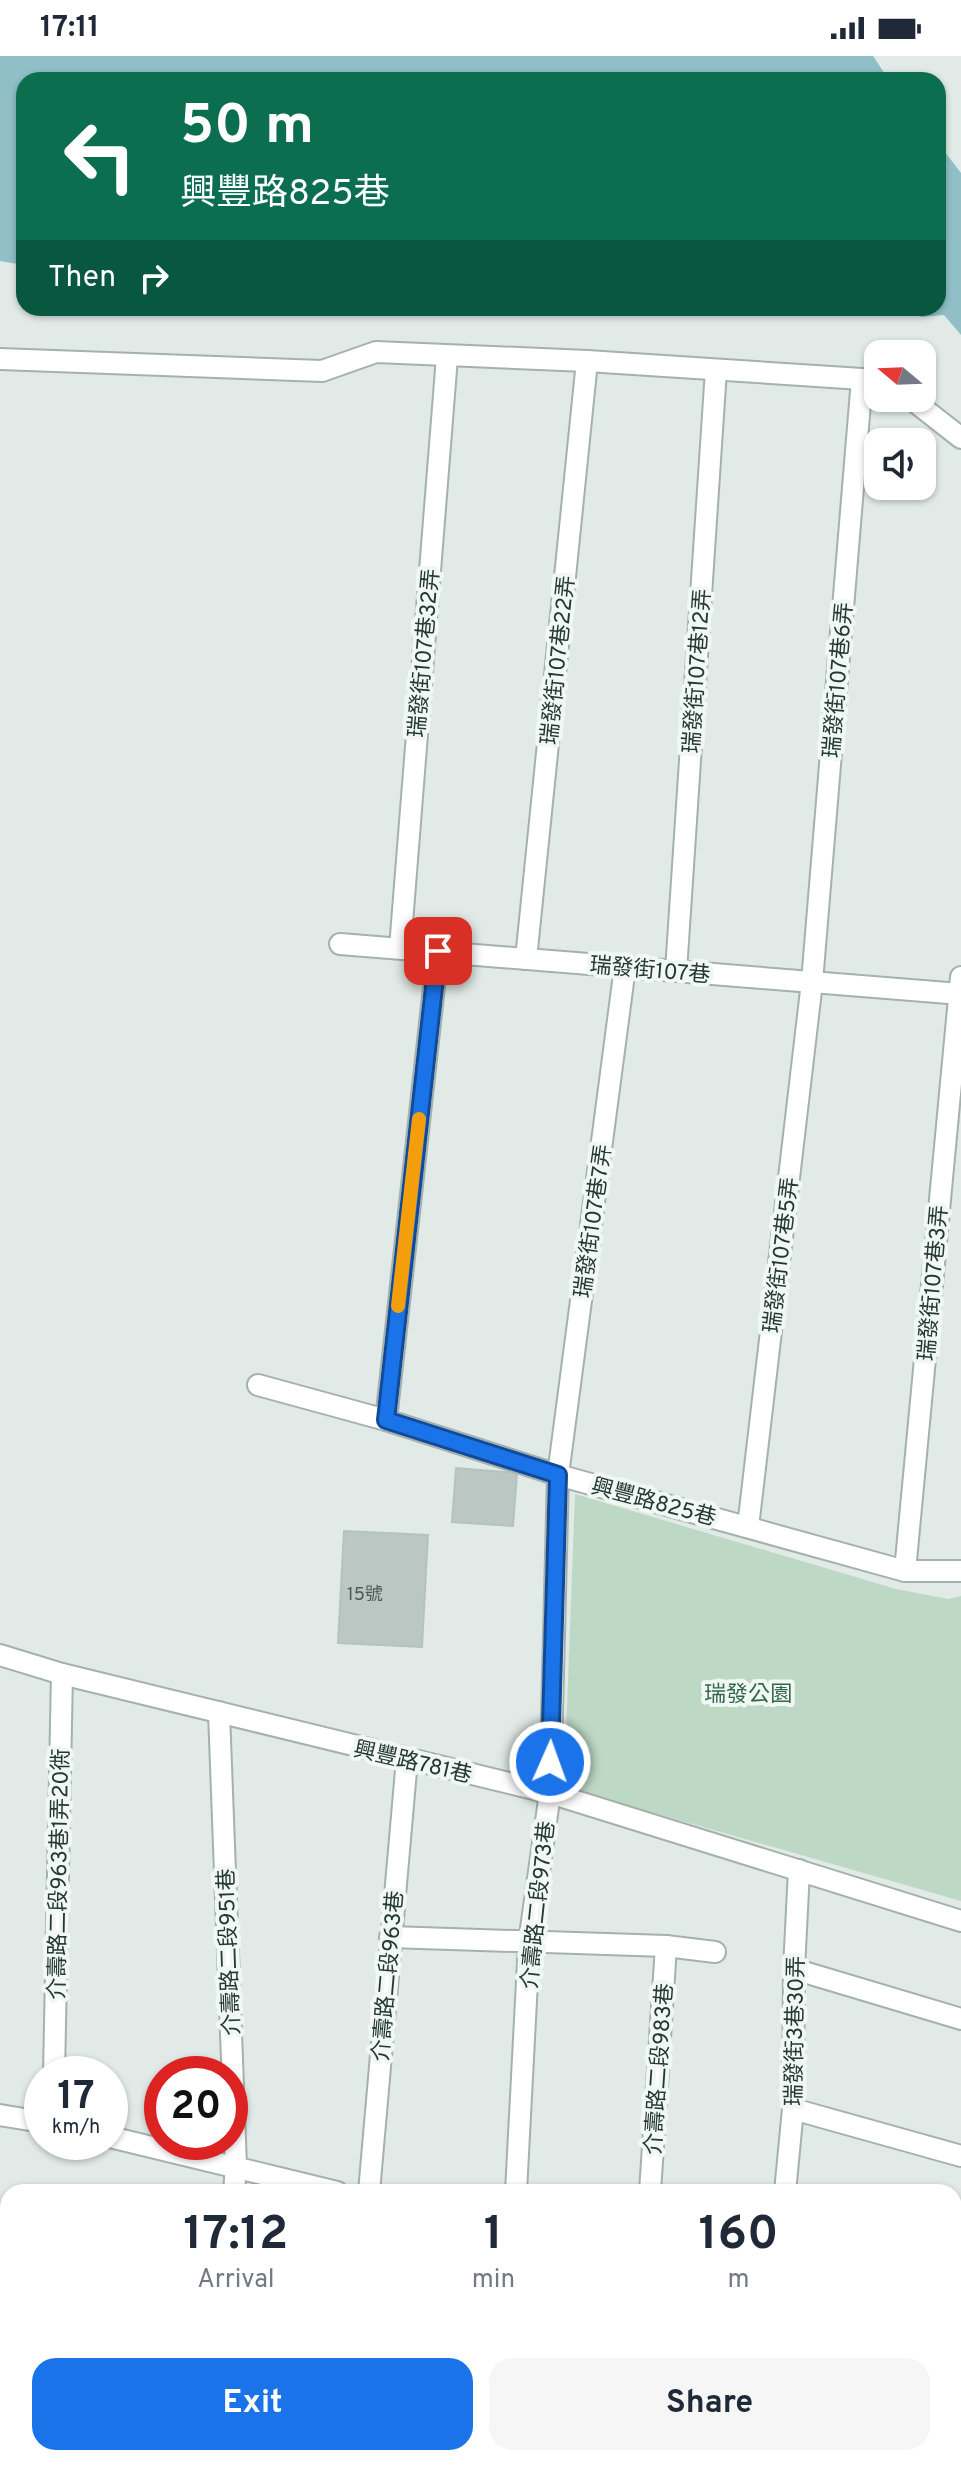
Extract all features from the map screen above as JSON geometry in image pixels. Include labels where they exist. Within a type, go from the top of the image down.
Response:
[{"type":"lane","points":[[0,359],[322,371],[376,352],[587,361],[864,382]]},
{"type":"lane","name":"瑞發街107巷32弄","points":[[400,948],[447,357]]},
{"type":"lane","name":"瑞發街107巷22弄","points":[[526,959],[587,361]]},
{"type":"lane","name":"瑞發街107巷12弄","points":[[676,971],[716,370]]},
{"type":"lane","name":"瑞發街107巷6弄","points":[[812,982],[867,412]]},
{"type":"lane","points":[[928,412],[961,438]]},
{"type":"lane","name":"瑞發街107巷","points":[[340,944],[812,982],[960,989]]},
{"type":"lane","points":[[386,1420],[438,951]]},
{"type":"lane","name":"瑞發街107巷7弄","points":[[558,1475],[625,967]]},
{"type":"lane","name":"瑞發街107巷5弄","points":[[748,1527],[812,982]]},
{"type":"lane","name":"瑞發街107巷3弄","points":[[905,1571],[960,989]]},
{"type":"lane","name":"興豐路825巷","points":[[258,1385],[386,1420],[558,1475],[905,1571],[961,1571]]},
{"type":"lane","name":"介壽路二段973巷","points":[[516,2184],[529,1943],[550,1793],[558,1475]]},
{"type":"lane","name":"興豐路781巷","points":[[0,1655],[62,1674],[550,1793],[961,1921]]},
{"type":"lane","name":"介壽路二段963巷1弄20衖","points":[[54,2056],[62,1674]]},
{"type":"lane","name":"介壽路二段951巷","points":[[219,1712],[235,2184]]},
{"type":"lane","name":"介壽路二段963巷","points":[[370,2184],[407,1759]]},
{"type":"lane","name":"瑞發街3巷30弄","points":[[786,2184],[793,2109],[794,1969],[799,1870]]},
{"type":"lane","points":[[390,1937],[666,1946],[715,1952]]},
{"type":"lane","name":"介壽路二段983巷","points":[[651,2184],[666,1946]]},
{"type":"lane","points":[[794,1969],[961,2019]]},
{"type":"lane","points":[[793,2109],[961,2156]]},
{"type":"lane","points":[[0,2115],[24,2119]]},
{"type":"lane","points":[[128,2141],[305,2184]]},
{"type":"green space","name":"瑞發公園","points":[[575,1494],[896,1589],[948,1599],[961,1596],[961,1901],[564,1787]]},
{"type":"water","points":[[0,56],[873,56],[884,72],[16,72],[16,264],[0,261]]},
{"type":"water","points":[[946,153],[961,173],[961,335],[945,316]]},
{"type":"building","points":[[456,1468],[517,1473],[513,1526],[452,1522]]},
{"type":"building","points":[[344,1531],[428,1535],[422,1647],[338,1643]]},
{"type":"slow traffic","points":[[398,1306],[419,1119]]},
{"type":"route","points":[[438,951],[386,1420],[558,1475],[550,1762]]}]
